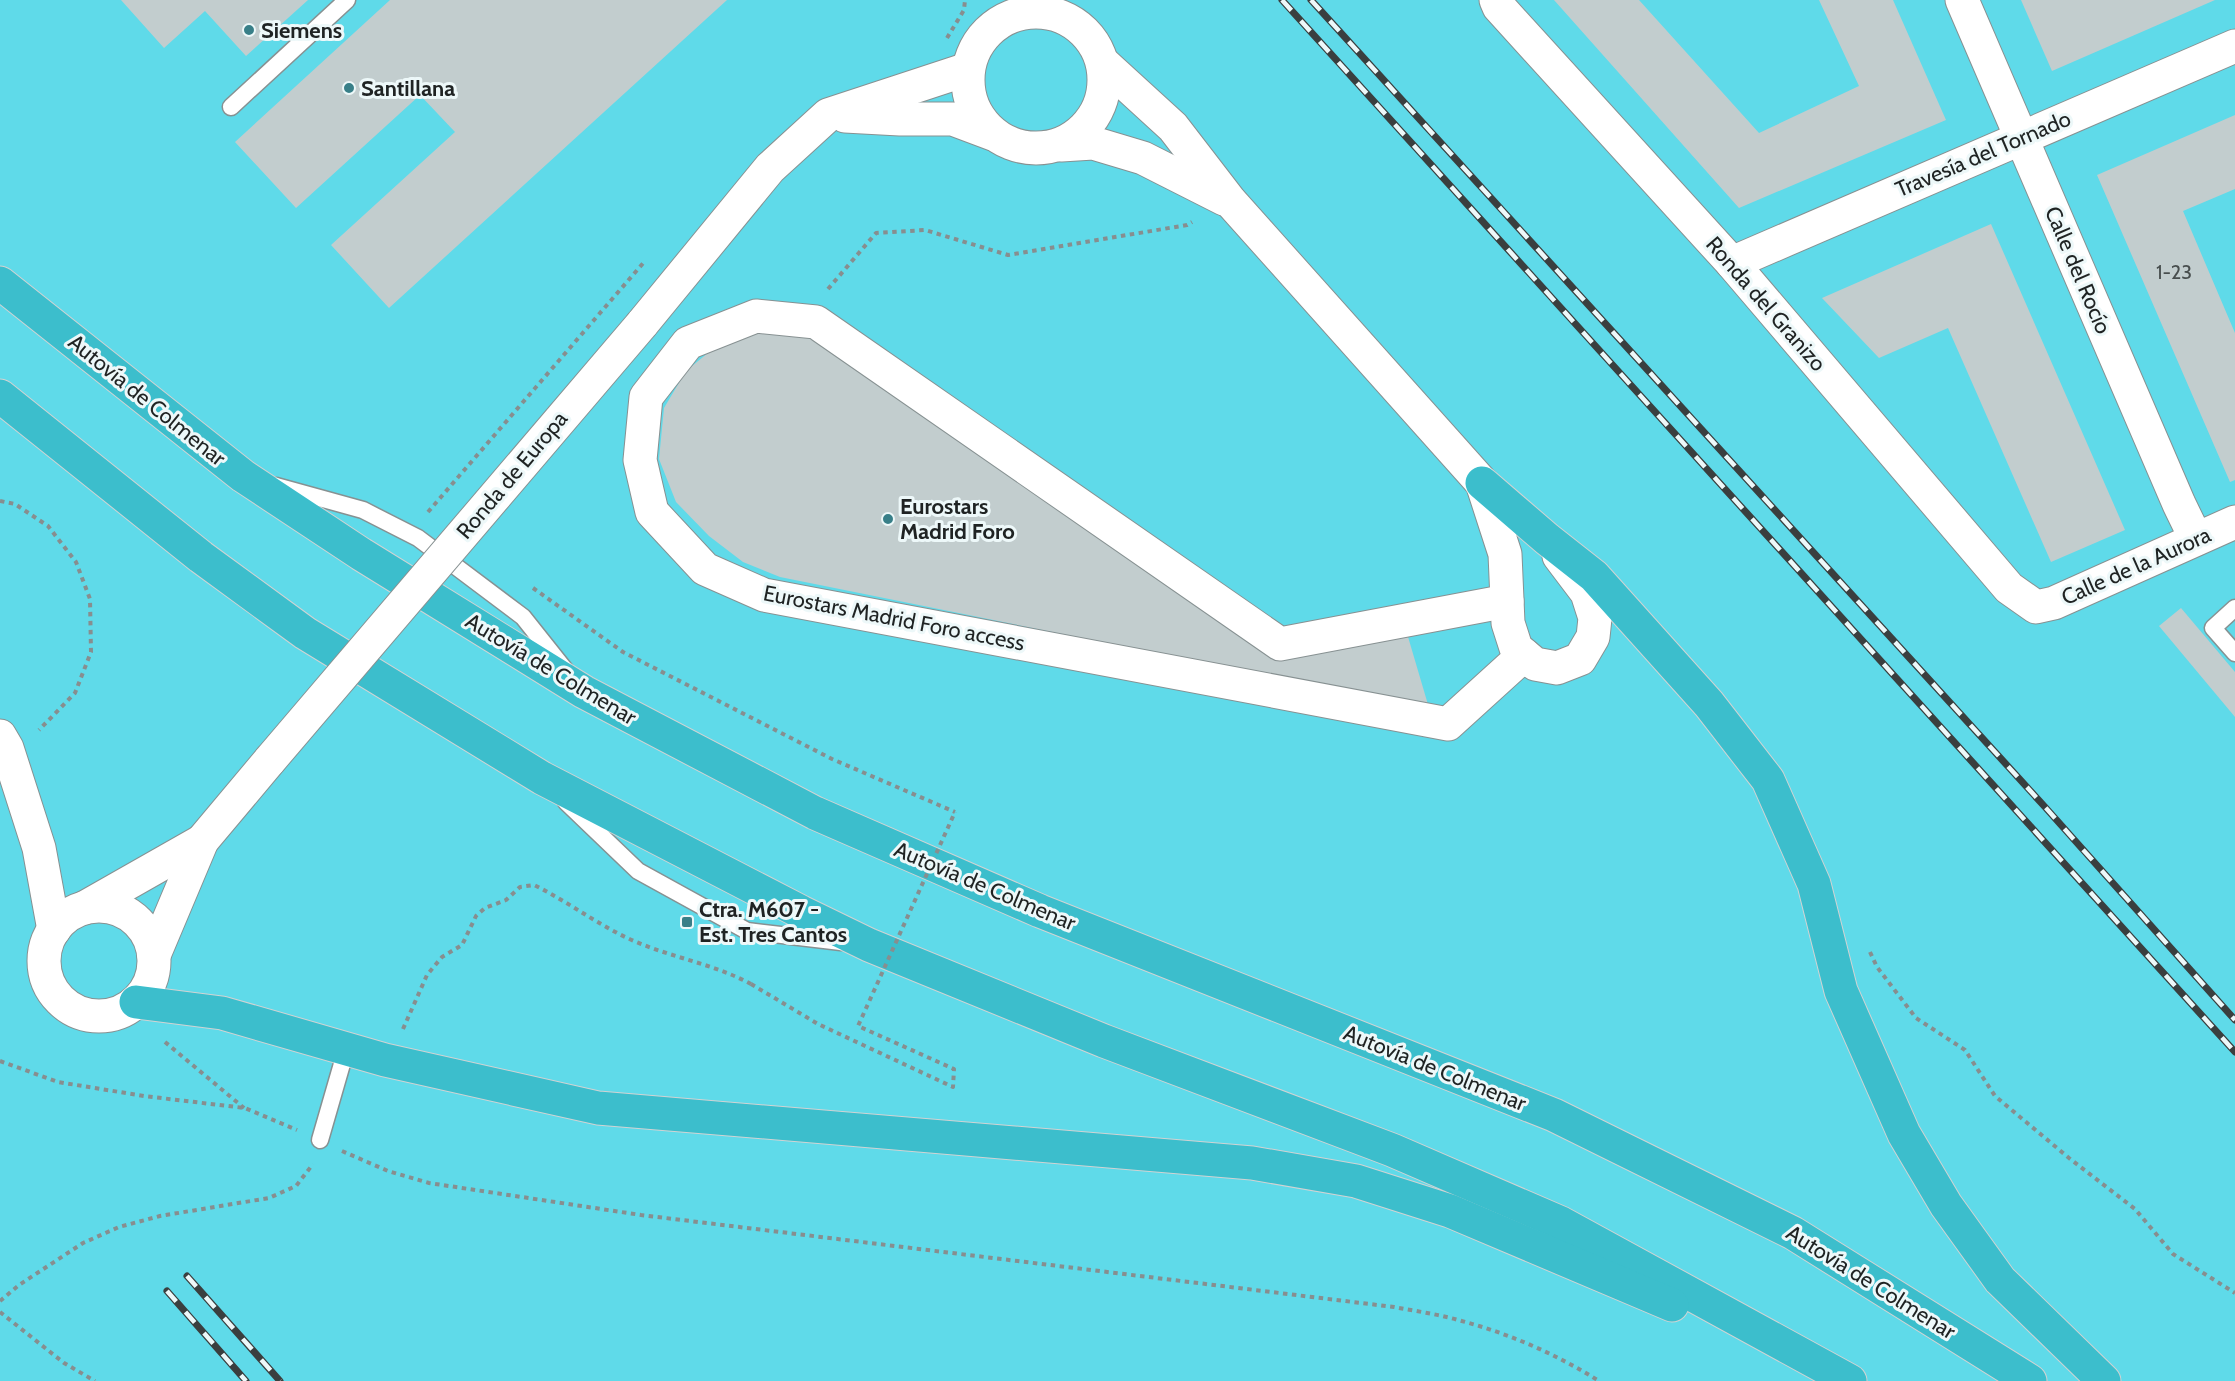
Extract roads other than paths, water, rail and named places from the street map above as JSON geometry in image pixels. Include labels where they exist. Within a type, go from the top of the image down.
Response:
[{"type":"highway","name":"Autovía de Colmenar","points":[[0,283],[243,476],[362,554],[584,692],[826,818],[1040,911],[1554,1115],[1793,1233],[2030,1381]]},
{"type":"highway","points":[[0,396],[201,557],[305,633],[542,778],[869,945],[1104,1041],[1392,1150],[1561,1223],[1845,1378]]},
{"type":"highway","points":[[1482,483],[1594,576],[1709,704],[1768,780],[1814,884],[1841,991],[1904,1134],[1946,1205],[2000,1280],[2104,1381]]},
{"type":"highway","points":[[131,1005],[222,1013],[385,1060],[598,1108],[1252,1163],[1356,1181],[1450,1211],[1845,1378]]},
{"type":"street","name":"Ronda del Granizo","points":[[1496,0],[1499,7],[1732,263],[2009,588],[2036,607]]},
{"type":"street","name":"Calle del Rocío","points":[[1962,0],[2196,539]]},
{"type":"street","points":[[993,134],[980,121],[972,105],[968,87],[968,69],[976,47],[990,14],[1009,17],[1046,6],[1083,30],[1095,45],[1103,63],[1105,83],[1102,103],[1092,120],[1078,135],[1060,145]]},
{"type":"street","name":"Travesía del Tornado","points":[[1732,263],[2235,46]]},
{"type":"street","points":[[1103,63],[1173,127],[1230,201],[1482,483],[1505,554],[1508,623],[1516,648],[1534,664],[1557,668],[1580,659],[1593,637],[1595,618],[1587,593],[1547,539]]},
{"type":"street","name":"Ronda de Europa","points":[[154,955],[202,841],[642,324],[770,168],[828,115],[968,69]]},
{"type":"street","points":[[828,115],[952,119],[993,134],[1014,146],[1037,149],[1094,143],[1143,158],[1230,201]]},
{"type":"street","name":"Eurostars Madrid Foro access","points":[[1507,601],[1280,644],[816,322],[756,316],[688,343],[646,397],[640,460],[652,512],[705,569],[764,595],[1448,724],[1524,655]]},
{"type":"street","name":"Calle de la Aurora","points":[[2036,607],[2054,603],[2235,522]]},
{"type":"street","points":[[0,736],[39,848],[54,930]]},
{"type":"street","name":"Ronda de Europa","points":[[84,908],[202,841]]},
{"type":"street","points":[[103,906],[122,910],[138,921],[149,937],[154,955],[153,973],[147,988],[131,1005],[106,1016],[85,1014],[66,1005],[52,989],[45,969],[46,949],[54,930],[67,916],[84,908],[103,906]]},
{"type":"lane","points":[[231,107],[347,0]]},
{"type":"lane","points":[[243,476],[363,510],[418,538],[523,617],[584,692]]},
{"type":"lane","points":[[2235,608],[2213,628],[2235,653]]},
{"type":"lane","points":[[321,1140],[346,1050]]},
{"type":"railway","points":[[1282,0],[2235,1052]]},
{"type":"railway","points":[[1311,0],[2045,807],[2235,1020]]},
{"type":"railway","points":[[187,1276],[280,1381]]},
{"type":"railway","points":[[167,1291],[246,1381]]},
{"type":"place","name":"Siemens","points":[[249,30]]},
{"type":"place","name":"Santillana","points":[[349,88]]},
{"type":"place","name":"Eurostars Madrid Foro","points":[[888,519]]},
{"type":"place","name":"Ctra. M607 - Est. Tres Cantos","points":[[687,922]]}]
